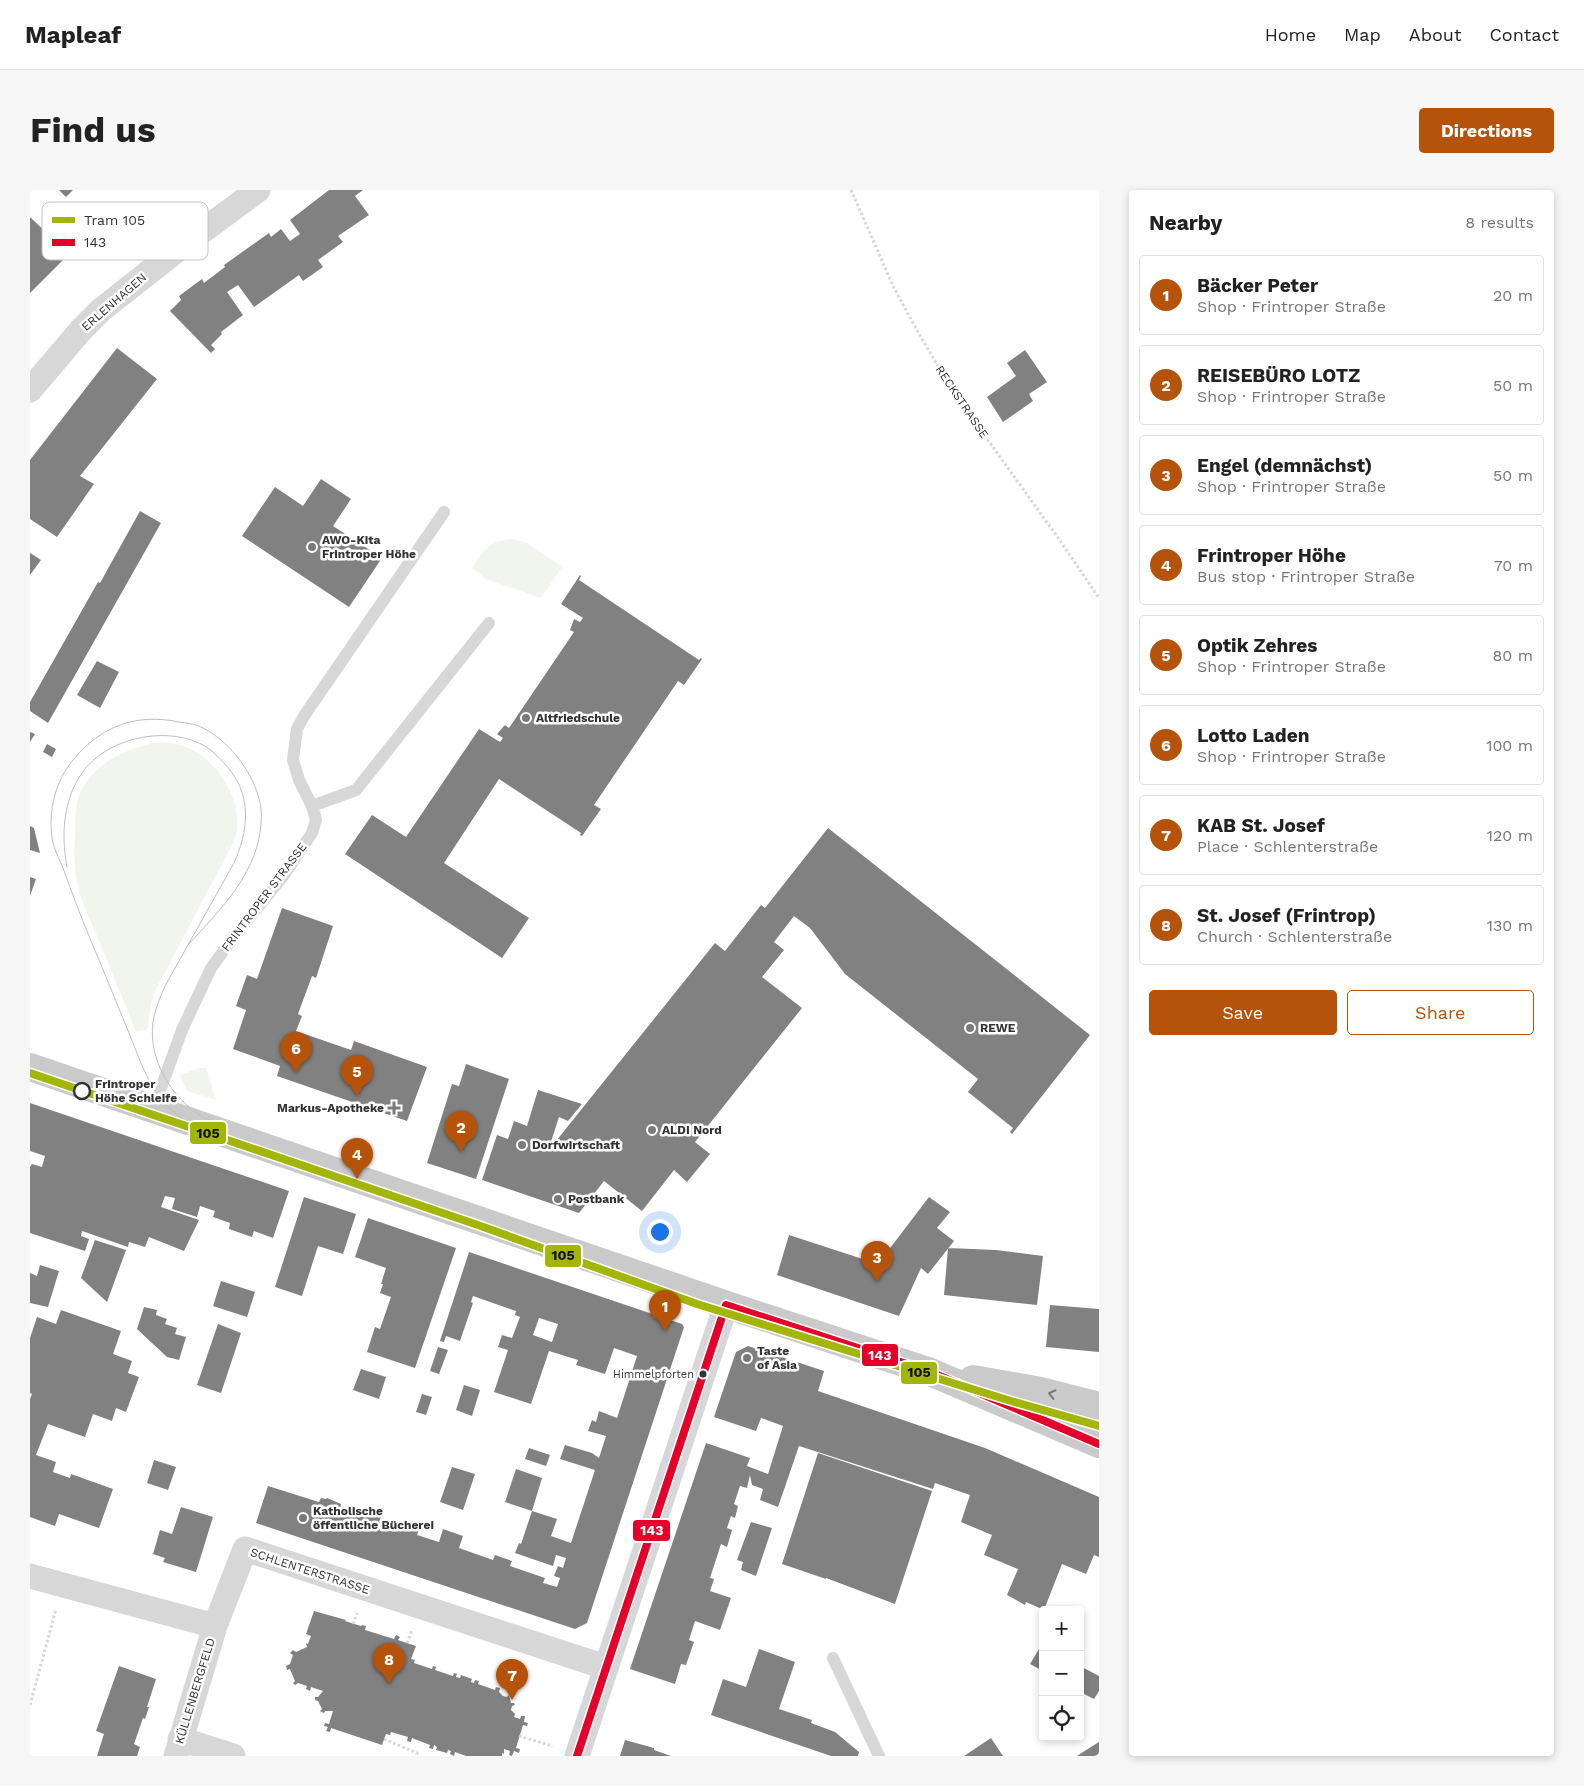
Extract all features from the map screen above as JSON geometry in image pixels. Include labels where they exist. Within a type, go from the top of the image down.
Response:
[{"type":"main road","points":[[30,1067],[726,1305],[928,1371],[1099,1444]]},
{"type":"main road","points":[[928,1371],[1042,1391],[1099,1406]]},
{"type":"street","name":"ERLENHAGEN","points":[[208,227],[258,190]]},
{"type":"street","name":"ERLENHAGEN","points":[[30,390],[81,330],[101,310],[164,260]]},
{"type":"street","points":[[577,1756],[726,1305]]},
{"type":"street","name":"SCHLENTERSTRASSE","points":[[215,1626],[245,1549],[605,1667]]},
{"type":"street","points":[[30,1576],[215,1626]]},
{"type":"street","name":"KÜLLENBERGFELD","points":[[178,1748],[215,1626]]},
{"type":"street","points":[[178,1748],[233,1756]]},
{"type":"lane","name":"FRINTROPER STRASSE","points":[[153,1110],[182,1030],[211,968],[284,875],[312,833],[316,820],[312,806],[299,780],[293,760],[297,729],[444,512]]},
{"type":"lane","points":[[312,806],[356,790],[489,623]]},
{"type":"lane","points":[[833,1658],[879,1756]]},
{"type":"path","name":"RECKSTRASSE","points":[[851,190],[893,286],[952,390],[1099,598]]},
{"type":"path","points":[[30,1705],[63,1585]]},
{"type":"path","points":[[353,1624],[355,1618]]},
{"type":"path","points":[[519,1736],[527,1738]]},
{"type":"path","points":[[384,1739],[417,1752],[416,1756]]},
{"type":"shaded area","points":[[512,539],[527,543],[562,567],[541,598],[486,579],[472,568],[480,556],[493,544]]},
{"type":"shaded area","points":[[154,743],[184,746],[198,753],[210,763],[220,774],[234,802],[237,816],[237,831],[230,849],[154,993],[148,1027],[146,1030],[136,1031],[81,898],[74,858],[75,816],[78,799],[83,787],[99,768],[108,761],[130,750]]},
{"type":"shaded area","points":[[200,1068],[206,1068],[216,1100],[187,1091],[180,1075]]},
{"type":"building","points":[[59,190],[73,190],[66,197]]},
{"type":"building","points":[[329,190],[363,190],[355,196],[369,215],[338,236],[343,242],[318,260],[323,267],[303,281],[299,275],[254,307],[238,285],[227,292],[243,315],[221,332],[222,334],[211,345],[215,349],[211,353],[170,311],[181,300],[179,296],[202,279],[204,283],[225,267],[224,265],[269,233],[271,237],[281,229],[290,241],[300,234],[290,220]]},
{"type":"building","points":[[30,217],[42,228],[42,260],[63,260],[30,293]]},
{"type":"building","points":[[117,348],[157,379],[80,476],[94,484],[57,537],[30,519],[30,460]]},
{"type":"building","points":[[1025,350],[1047,382],[1029,394],[1033,401],[1003,422],[987,397],[1016,376],[1007,363]]},
{"type":"building","name":"AWO-Kita Frintroper Höhe","points":[[321,479],[351,499],[333,526],[382,558],[349,607],[242,536],[275,487],[303,506]]},
{"type":"building","points":[[140,511],[161,523],[48,723],[30,711],[30,702]]},
{"type":"building","points":[[30,553],[41,560],[30,575]]},
{"type":"building","points":[[580,575],[579,580],[699,660],[702,659],[684,685],[678,681],[594,805],[601,809],[582,836],[580,835],[581,833],[499,779],[444,863],[529,918],[502,958],[345,854],[372,815],[406,837],[479,729],[500,742],[503,738],[497,734],[505,725],[509,728],[574,632],[570,630],[574,619],[580,622],[583,618],[561,604]]},
{"type":"building","points":[[97,661],[119,672],[100,708],[77,695]]},
{"type":"building","points":[[30,732],[35,734],[30,742]]},
{"type":"building","points":[[47,744],[56,749],[52,757],[43,752]]},
{"type":"building","points":[[30,826],[34,828],[40,853],[30,850]]},
{"type":"building","points":[[828,828],[1090,1035],[1012,1134],[1010,1132],[1013,1128],[968,1092],[978,1079],[845,974],[810,928],[794,916],[774,942],[784,950],[762,977],[802,1008],[695,1142],[710,1154],[687,1182],[674,1170],[642,1211],[604,1181],[579,1213],[482,1180],[497,1135],[508,1139],[514,1121],[527,1126],[538,1090],[582,1104],[568,1121],[559,1117],[548,1151],[715,943],[725,951],[761,905],[765,908]]},
{"type":"building","points":[[30,877],[36,879],[30,896]]},
{"type":"building","points":[[282,908],[333,926],[316,978],[312,976],[298,1014],[302,1016],[296,1031],[351,1050],[354,1041],[427,1067],[407,1121],[277,1076],[280,1066],[233,1049],[246,1010],[236,1006],[247,975],[257,979]]},
{"type":"building","points":[[466,1064],[509,1079],[476,1179],[427,1163],[452,1084],[459,1086]]},
{"type":"building","points":[[30,1103],[289,1191],[273,1238],[254,1231],[252,1237],[229,1229],[230,1223],[213,1217],[215,1211],[200,1206],[197,1217],[172,1209],[175,1198],[165,1196],[161,1207],[199,1220],[184,1251],[149,1237],[145,1247],[129,1242],[128,1247],[82,1231],[81,1236],[89,1239],[85,1251],[30,1233],[30,1167],[32,1164],[42,1167],[45,1156],[30,1151]]},
{"type":"building","points":[[304,1197],[356,1214],[343,1254],[318,1246],[302,1296],[275,1287]]},
{"type":"building","points":[[929,1197],[950,1212],[937,1228],[954,1241],[928,1274],[921,1268],[899,1316],[777,1275],[789,1235],[878,1264]]},
{"type":"building","points":[[368,1218],[456,1248],[415,1368],[367,1352],[375,1327],[380,1329],[391,1297],[380,1293],[386,1268],[355,1257]]},
{"type":"building","points":[[95,1240],[126,1250],[107,1302],[81,1278]]},
{"type":"building","points":[[948,1248],[996,1250],[1043,1256],[1037,1305],[944,1295]]},
{"type":"building","points":[[469,1252],[682,1324],[684,1327],[587,1623],[575,1629],[256,1523],[268,1486],[319,1502],[321,1498],[327,1498],[341,1504],[340,1509],[358,1515],[360,1511],[366,1513],[366,1511],[381,1517],[379,1522],[397,1528],[398,1523],[419,1529],[417,1535],[439,1542],[443,1529],[463,1536],[459,1548],[493,1560],[495,1555],[512,1561],[510,1566],[545,1578],[543,1583],[557,1587],[560,1578],[554,1576],[558,1566],[563,1568],[566,1558],[556,1555],[553,1566],[515,1553],[519,1543],[521,1544],[532,1511],[557,1519],[551,1536],[571,1543],[595,1470],[560,1459],[565,1445],[592,1453],[599,1458],[606,1436],[588,1431],[592,1420],[596,1422],[599,1411],[617,1418],[637,1356],[614,1348],[605,1374],[576,1365],[578,1360],[549,1351],[531,1404],[494,1392],[508,1350],[498,1347],[502,1335],[512,1338],[520,1317],[515,1315],[516,1311],[473,1296],[471,1302],[473,1303],[460,1341],[446,1336],[444,1342],[440,1341]],"holes":[[[539,1318],[558,1324],[552,1342],[533,1335]]]},
{"type":"building","points":[[40,1265],[59,1271],[48,1307],[30,1303],[30,1273],[37,1276]]},
{"type":"building","points":[[221,1281],[255,1292],[247,1317],[213,1306]]},
{"type":"building","points":[[1050,1305],[1099,1309],[1099,1352],[1046,1347]]},
{"type":"building","points":[[144,1307],[157,1310],[156,1315],[167,1319],[165,1324],[177,1328],[175,1334],[186,1337],[179,1360],[167,1357],[137,1329]]},
{"type":"building","points":[[61,1310],[121,1331],[113,1354],[132,1361],[128,1373],[139,1377],[126,1412],[116,1408],[112,1421],[93,1414],[85,1437],[48,1424],[36,1455],[56,1462],[53,1472],[70,1478],[71,1474],[113,1489],[99,1528],[59,1514],[55,1526],[30,1517],[30,1399],[32,1394],[30,1393],[30,1338],[37,1317],[56,1324]]},
{"type":"building","points":[[218,1324],[241,1333],[221,1393],[197,1385]]},
{"type":"building","points":[[748,1346],[824,1371],[818,1391],[985,1448],[1099,1497],[1099,1557],[1094,1555],[1086,1574],[1062,1564],[1046,1606],[1039,1606],[1039,1608],[1026,1602],[1025,1605],[1007,1595],[1018,1569],[984,1555],[992,1535],[961,1522],[970,1495],[935,1483],[933,1489],[799,1446],[778,1507],[760,1500],[763,1489],[752,1485],[750,1475],[747,1488],[740,1486],[734,1504],[738,1506],[735,1518],[731,1516],[727,1528],[732,1530],[727,1547],[721,1544],[710,1578],[714,1579],[710,1591],[731,1598],[720,1630],[695,1621],[689,1640],[694,1642],[686,1665],[681,1664],[675,1684],[630,1669],[706,1443],[750,1458],[747,1466],[768,1474],[783,1426],[761,1418],[756,1431],[714,1417],[736,1352]]},
{"type":"building","points":[[438,1347],[448,1350],[439,1374],[430,1371]]},
{"type":"building","points":[[361,1369],[386,1377],[379,1399],[353,1390]]},
{"type":"building","points":[[464,1385],[480,1390],[472,1416],[456,1410]]},
{"type":"building","points":[[422,1394],[432,1397],[426,1415],[416,1412]]},
{"type":"building","points":[[529,1448],[550,1455],[546,1466],[525,1459]]},
{"type":"building","points":[[818,1453],[932,1491],[895,1604],[782,1564]]},
{"type":"building","points":[[154,1460],[176,1467],[168,1490],[147,1483]]},
{"type":"building","points":[[452,1467],[475,1474],[463,1510],[440,1502]]},
{"type":"building","points":[[516,1469],[542,1478],[532,1511],[505,1502]]},
{"type":"building","points":[[181,1507],[213,1517],[196,1572],[163,1562],[165,1558],[153,1554],[160,1530],[172,1534]]},
{"type":"building","points":[[751,1522],[772,1528],[756,1576],[741,1570],[743,1562],[737,1560]]},
{"type":"building","points":[[314,1611],[366,1626],[365,1630],[394,1639],[396,1635],[400,1637],[398,1640],[416,1646],[411,1659],[415,1660],[414,1663],[432,1669],[433,1666],[436,1667],[435,1670],[453,1676],[454,1673],[457,1674],[456,1677],[460,1678],[461,1675],[472,1679],[471,1682],[474,1683],[475,1680],[479,1681],[478,1684],[495,1690],[496,1687],[500,1688],[499,1692],[503,1696],[507,1697],[509,1695],[511,1703],[515,1705],[512,1706],[511,1710],[515,1714],[514,1717],[520,1719],[521,1716],[525,1716],[524,1722],[528,1723],[527,1726],[523,1725],[516,1748],[520,1749],[519,1753],[514,1751],[512,1756],[509,1755],[510,1751],[504,1749],[502,1756],[466,1756],[455,1752],[454,1756],[450,1754],[451,1751],[448,1750],[447,1753],[436,1750],[437,1747],[434,1745],[433,1749],[429,1748],[430,1745],[412,1738],[411,1742],[407,1741],[408,1737],[391,1732],[390,1735],[386,1734],[382,1745],[331,1728],[330,1732],[326,1731],[328,1727],[324,1726],[325,1723],[329,1724],[333,1711],[325,1711],[324,1713],[320,1711],[322,1709],[318,1701],[315,1700],[315,1697],[318,1697],[323,1691],[311,1687],[310,1691],[306,1689],[307,1686],[298,1683],[295,1685],[290,1669],[287,1670],[286,1666],[290,1664],[293,1655],[290,1653],[293,1650],[296,1652],[307,1647],[306,1643],[308,1644],[311,1636],[306,1634]]},
{"type":"building","points":[[759,1649],[795,1662],[779,1709],[812,1720],[811,1723],[835,1732],[859,1752],[858,1756],[831,1756],[711,1715],[723,1679],[746,1687]]},
{"type":"building","points":[[1039,1649],[1039,1669],[1030,1664]]},
{"type":"building","points":[[119,1666],[156,1679],[145,1719],[143,1718],[134,1744],[140,1747],[137,1756],[97,1756],[104,1734],[96,1731]]},
{"type":"building","points":[[1084,1668],[1099,1676],[1099,1691],[1094,1699],[1084,1694]]},
{"type":"building","points":[[991,1738],[1003,1756],[964,1756]]},
{"type":"building","points":[[625,1740],[654,1748],[654,1750],[671,1756],[620,1756]]},
{"type":"building","points":[[1099,1742],[1099,1756],[1077,1756],[1083,1752]]},
{"type":"tram line","points":[[187,946],[228,900],[242,880],[251,862],[257,848],[261,824],[259,797],[248,773],[233,751],[213,734],[188,723],[148,719],[134,721],[120,725],[95,738],[67,768],[58,786],[52,806],[51,827],[53,841],[84,923],[147,1076],[161,1099],[195,1129]]},
{"type":"tram line","points":[[67,867],[64,843],[65,818],[67,806],[76,783],[92,761],[119,744],[152,736],[184,738],[204,745],[212,751],[227,766],[237,781],[242,792],[246,815],[239,851],[165,986],[155,1013],[152,1036],[158,1063],[172,1088],[191,1109],[227,1128]]},
{"type":"tram line","name":"105","points":[[30,1073],[475,1224],[697,1304],[1011,1401],[1099,1426]]},
{"type":"transit line","name":"143","points":[[726,1305],[928,1371],[1099,1444]]},
{"type":"transit line","name":"143","points":[[577,1756],[726,1305]]},
{"type":"place","name":"AWO-Kita Frintroper Höhe","points":[[312,547]]},
{"type":"place","name":"Altfriedschule","points":[[526,718]]},
{"type":"place","name":"REWE","points":[[970,1028]]},
{"type":"place","name":"Lotto Laden","points":[[296,1073]]},
{"type":"place","name":"Frintroper Höhe Schleife","points":[[82,1091]]},
{"type":"place","name":"Optik Zehres","points":[[357,1096]]},
{"type":"place","name":"Markus-Apotheke","points":[[394,1108]]},
{"type":"place","name":"ALDI Nord","points":[[652,1130]]},
{"type":"place","name":"Dorfwirtschaft","points":[[522,1145]]},
{"type":"place","name":"REISEBÜRO LOTZ","points":[[461,1152]]},
{"type":"place","name":"Frintroper Höhe","points":[[357,1179]]},
{"type":"place","name":"Postbank","points":[[558,1199]]},
{"type":"place","name":"Engel (demnächst)","points":[[877,1282]]},
{"type":"place","name":"Bäcker Peter","points":[[665,1331]]},
{"type":"place","name":"Taste of Asia","points":[[747,1358]]},
{"type":"place","name":"Himmelpforten","points":[[703,1374]]},
{"type":"place","name":"Katholische öffentliche Bücherei","points":[[303,1518]]},
{"type":"place","name":"St. Josef (Frintrop)","points":[[389,1684]]},
{"type":"place","name":"KAB St. Josef","points":[[512,1700]]}]
